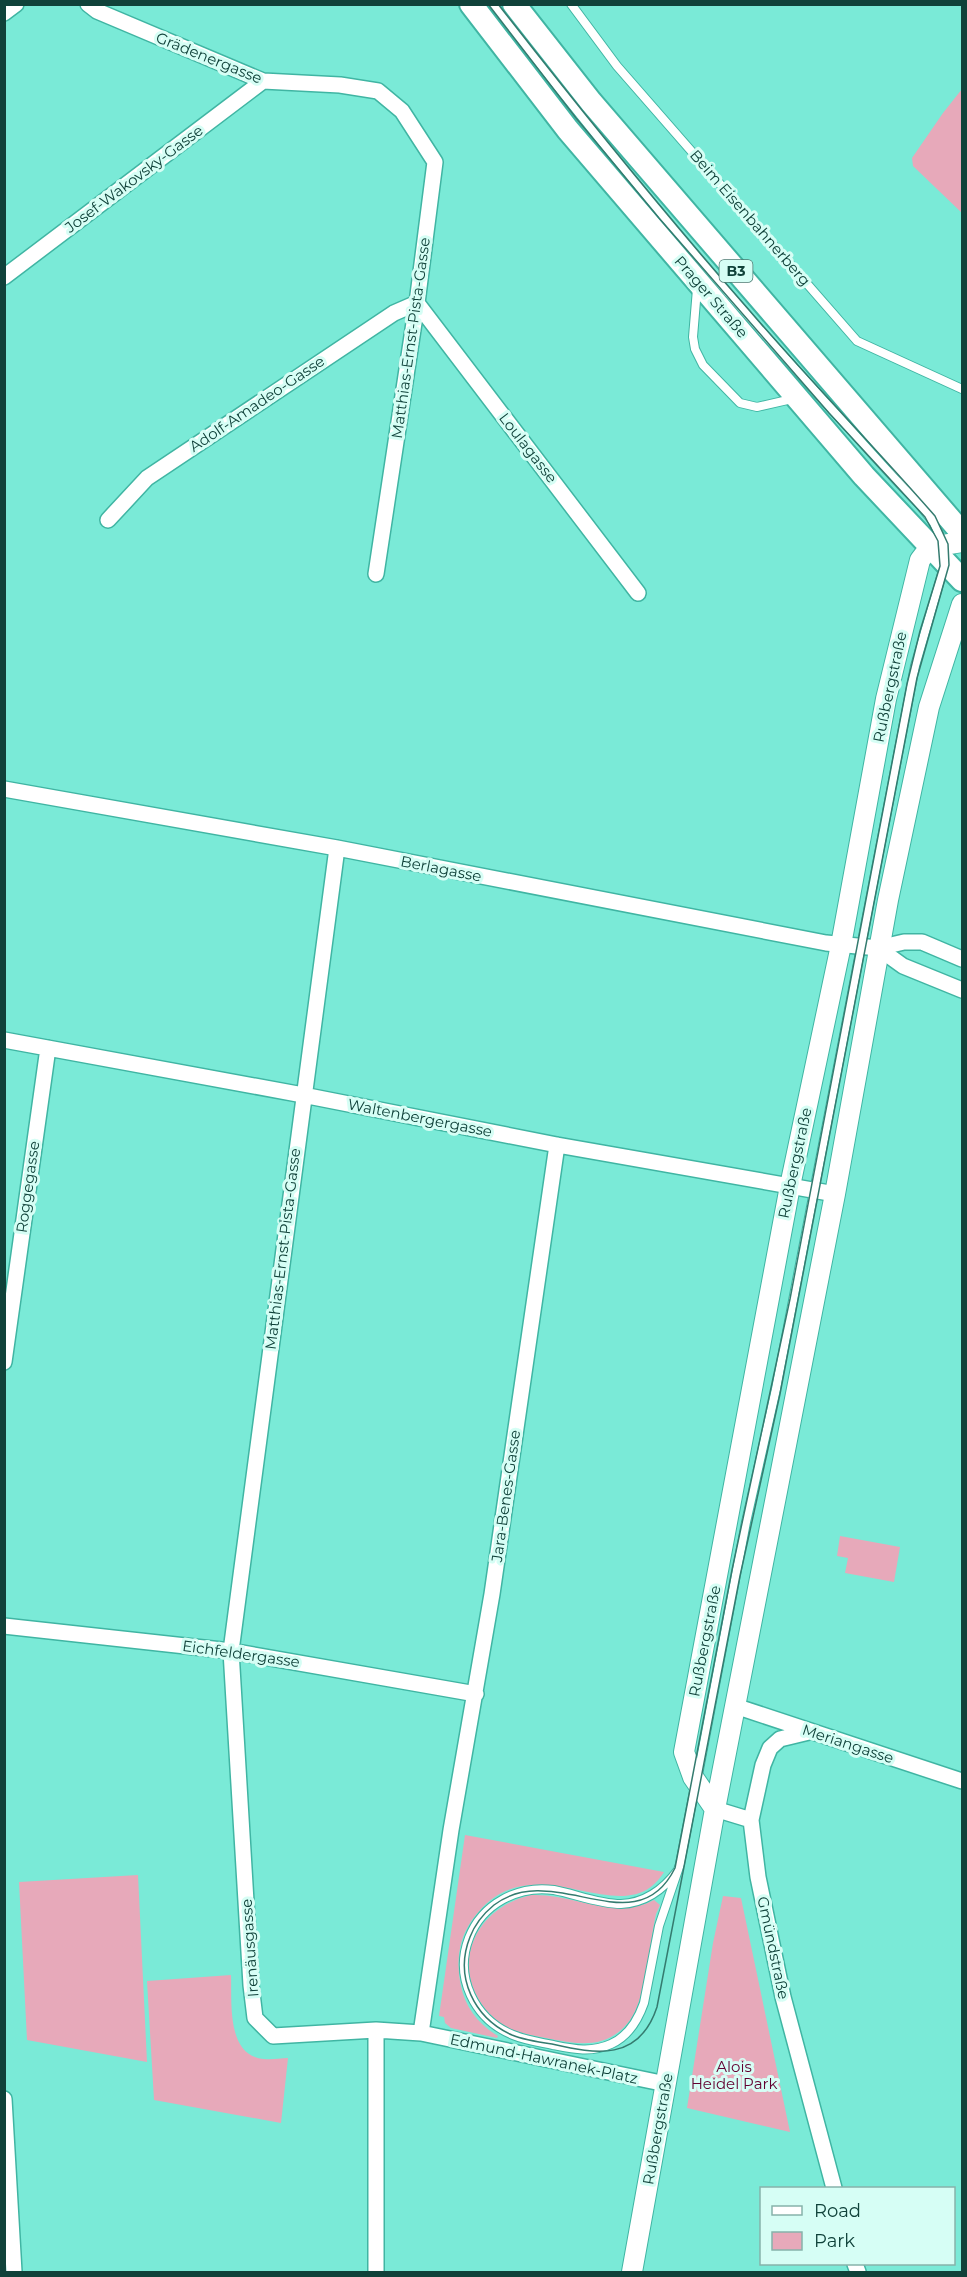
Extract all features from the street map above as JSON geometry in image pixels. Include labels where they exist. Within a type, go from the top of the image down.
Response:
[{"type":"main road","name":"Prager Straße","points":[[471,4],[568,129],[864,476],[949,545]]},
{"type":"main road","name":"Prager Straße","points":[[514,4],[949,545],[963,580]]},
{"type":"street","points":[[4,13],[16,4]]},
{"type":"street","name":"Grädenergasse","points":[[88,4],[97,11],[263,81],[340,85],[378,91],[402,111]]},
{"type":"street","name":"Josef-Wakovsky-Gasse","points":[[4,277],[263,81]]},
{"type":"street","name":"Matthias-Ernst-Pista-Gasse","points":[[376,574],[417,303],[435,162],[402,111]]},
{"type":"street","name":"Adolf-Amadeo-Gasse","points":[[108,520],[147,478],[394,313],[417,303]]},
{"type":"street","name":"Loulagasse","points":[[417,303],[638,593]]},
{"type":"street","name":"Rußbergstraße","points":[[715,1809],[696,1782],[684,1752],[790,1186],[841,945],[888,687],[920,560],[949,545]]},
{"type":"street","name":"Rußbergstraße","points":[[632,2272],[715,1809],[835,1194],[870,948],[929,707],[963,604]]},
{"type":"street","name":"Berlagasse","points":[[4,789],[337,848],[841,945],[870,948],[904,942],[922,942],[963,959]]},
{"type":"street","name":"Matthias-Ernst-Pista-Gasse","points":[[231,1651],[337,848]]},
{"type":"street","points":[[870,948],[903,966],[963,990]]},
{"type":"street","name":"Waltenbergergasse","points":[[4,1040],[557,1145],[835,1194]]},
{"type":"street","name":"Roggegasse","points":[[4,1362],[48,1048]]},
{"type":"street","name":"Jara-Benes-Gasse","points":[[421,2033],[449,1845],[476,1694],[557,1145]]},
{"type":"street","name":"Eichfeldergasse","points":[[4,1626],[231,1651],[476,1694]]},
{"type":"street","name":"Irenäusgasse","points":[[231,1651],[251,1985],[255,2018],[273,2036],[376,2030]]},
{"type":"street","name":"Meriangasse","points":[[735,1706],[963,1781]]},
{"type":"street","name":"Gmündstraße","points":[[809,1732],[780,1739],[770,1748],[763,1765],[751,1820],[758,1877],[783,1997],[834,2187]]},
{"type":"street","points":[[715,1809],[751,1820]]},
{"type":"street","points":[[376,2030],[376,2272]]},
{"type":"street","name":"Edmund-Hawranek-Platz","points":[[376,2030],[421,2033],[666,2084]]},
{"type":"street","points":[[4,2099],[14,2272]]},
{"type":"lane","points":[[493,4],[585,121],[689,246],[777,349],[919,504],[949,545],[915,666],[870,948],[814,1190],[776,1389],[746,1522],[684,1848],[678,1870],[659,1926],[646,1998],[634,2025],[618,2040],[603,2047],[587,2050],[524,2039],[499,2029],[475,2005],[466,1981],[465,1952],[476,1924],[498,1902],[516,1894],[544,1889],[620,1904],[637,1902],[655,1893],[678,1870]]},
{"type":"lane","name":"Beim Eisenbahnerberg","points":[[571,4],[617,66],[856,341],[963,389]]},
{"type":"lane","points":[[698,281],[693,337],[695,349],[703,365],[740,403],[747,406],[757,407],[798,398]]},
{"type":"green space","points":[[962,89],[962,213],[913,166],[912,158]]},
{"type":"green space","points":[[840,1536],[900,1547],[894,1582],[845,1573],[848,1558],[837,1556]]},
{"type":"green space","points":[[465,1835],[664,1872],[646,1890],[625,1896],[548,1885],[522,1886],[496,1896],[467,1928],[459,1952],[459,1977],[469,2008],[479,2021],[498,2036],[497,2038],[451,2028],[445,2023],[444,2017],[439,2016]]},
{"type":"green space","points":[[138,1875],[147,2062],[27,2040],[19,1882]]},
{"type":"green space","points":[[531,1895],[609,1907],[639,1906],[654,1900],[660,1905],[656,1914],[640,1998],[630,2020],[614,2035],[597,2042],[587,2043],[534,2036],[506,2027],[483,2006],[473,1987],[469,1968],[471,1949],[478,1931],[491,1915],[509,1903]]},
{"type":"green space","name":"Alois Heidel Park","points":[[723,1896],[741,1898],[790,2132],[687,2108],[713,1943]]},
{"type":"green space","points":[[231,1975],[234,2026],[243,2048],[252,2056],[264,2059],[288,2058],[281,2123],[154,2100],[147,1981]]},
{"type":"tram line","points":[[488,4],[576,118],[659,218],[829,413],[925,517],[938,541],[940,566],[907,684],[790,1299],[732,1570],[675,1868],[658,1890],[639,1901],[616,1902],[542,1891],[517,1893],[494,1905],[483,1916],[472,1932],[466,1952],[464,1967],[471,1995],[487,2018],[499,2028],[526,2040],[600,2051],[627,2046],[639,2037],[649,2025],[657,2007],[740,1576],[780,1394],[917,678],[949,565],[948,544],[935,516],[717,273],[621,159],[498,4]]}]
